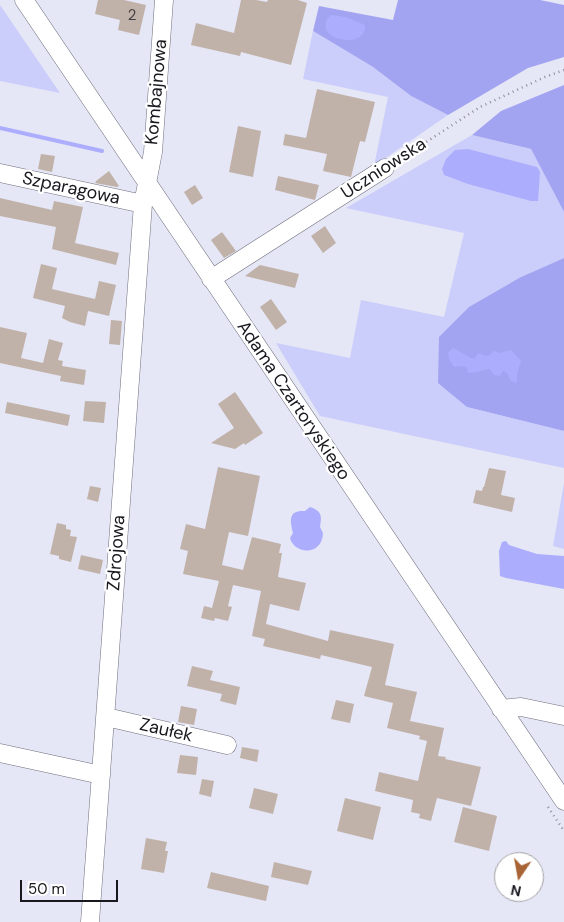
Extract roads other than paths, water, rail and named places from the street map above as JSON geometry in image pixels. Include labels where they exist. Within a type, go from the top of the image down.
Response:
[{"type":"street","name":"Adama Czartoryskiego","points":[[24,0],[564,801]]},
{"type":"street","name":"Kombajnowa","points":[[147,184],[153,152],[164,0]]},
{"type":"street","name":"Uczniowska","points":[[211,279],[385,168]]},
{"type":"street","name":"Szparagowa","points":[[0,173],[143,204]]},
{"type":"street","name":"Zdrojowa","points":[[90,922],[143,204],[147,184]]},
{"type":"street","points":[[501,708],[521,707],[564,716]]},
{"type":"street","name":"Zaułek","points":[[105,718],[227,745]]},
{"type":"street","points":[[0,753],[101,775]]},
{"type":"waterway","points":[[0,128],[102,151]]}]
